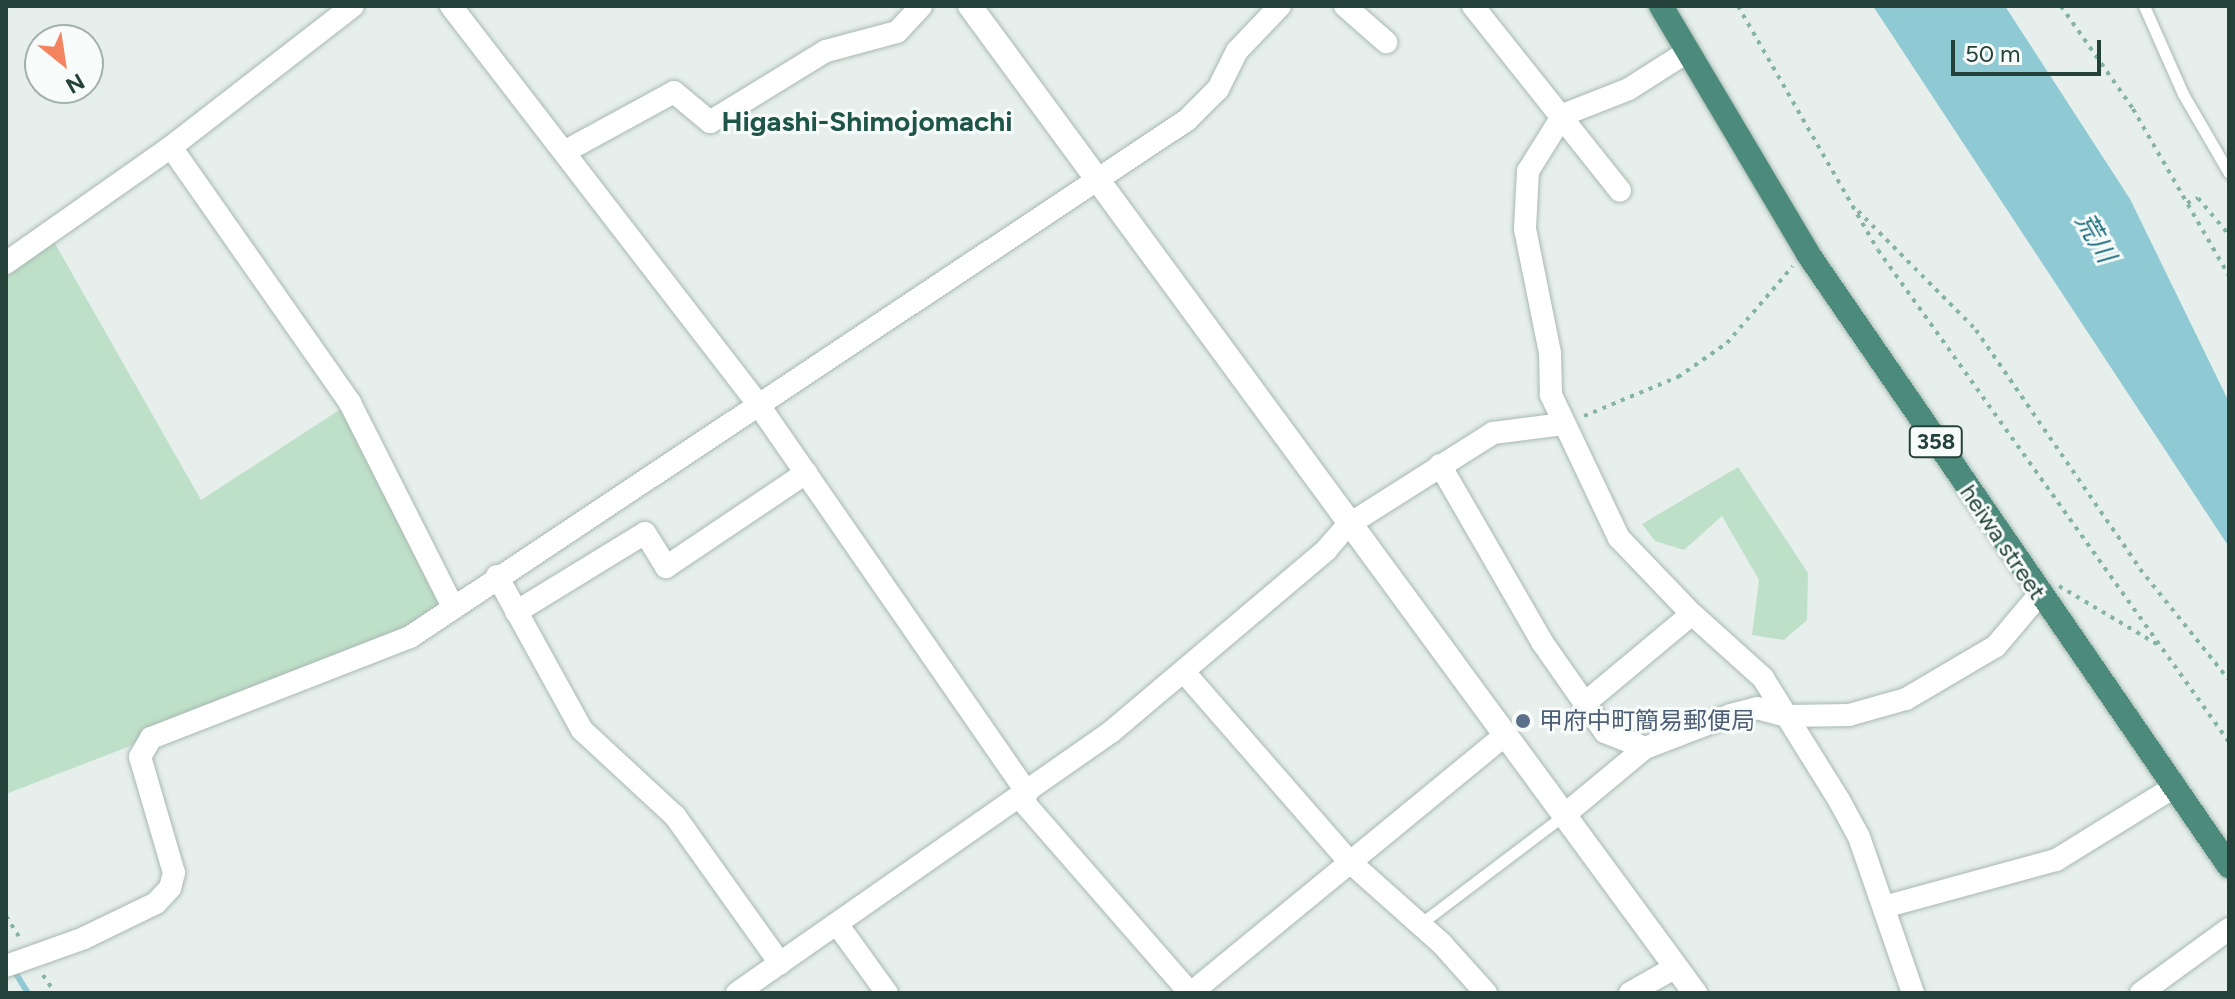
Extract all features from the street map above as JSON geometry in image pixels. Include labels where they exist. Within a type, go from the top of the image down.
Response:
[{"type":"highway","name":"heiwa street","points":[[1661,6],[1808,254],[2039,595],[2229,866]]},
{"type":"street","points":[[6,263],[171,147],[353,6]]},
{"type":"street","points":[[451,6],[758,404],[1024,796],[1190,993],[1504,736]]},
{"type":"street","points":[[564,152],[674,92],[710,122],[826,51],[897,32],[921,6]]},
{"type":"street","points":[[970,6],[1348,525],[1695,993]]},
{"type":"street","points":[[6,966],[32,958],[156,903],[170,888],[174,873],[140,757],[151,738],[410,637],[497,576],[1097,183],[1187,120],[1218,89],[1237,51],[1280,6]]},
{"type":"street","points":[[1345,6],[1386,42]]},
{"type":"street","points":[[1473,6],[1563,115],[1620,191]]},
{"type":"street","points":[[1687,52],[1629,89],[1563,115],[1536,151],[1524,182],[1525,229],[1550,353],[1551,395],[1619,538],[1692,614],[1763,678],[1787,716],[1859,837],[1913,993]]},
{"type":"street","points":[[171,147],[350,403],[453,607]]},
{"type":"street","points":[[737,993],[1024,796],[1184,672],[1326,550],[1348,525],[1493,433],[1563,424]]},
{"type":"street","points":[[1440,465],[1542,642],[1605,732],[1645,748]]},
{"type":"street","points":[[516,612],[645,533],[666,567],[806,473]]},
{"type":"street","points":[[497,576],[582,730],[675,816],[780,963]]},
{"type":"street","points":[[1563,816],[1645,748],[1757,708],[1787,716],[1849,715],[1906,699],[1996,646],[2039,595]]},
{"type":"street","points":[[1585,703],[1692,614]]},
{"type":"street","points":[[1184,672],[1350,862],[1420,924],[1486,993]]},
{"type":"street","points":[[1884,907],[2056,860],[2174,787]]},
{"type":"street","points":[[837,924],[887,993]]},
{"type":"street","points":[[2141,993],[2229,929]]},
{"type":"street","points":[[1630,993],[1676,967]]},
{"type":"lane","points":[[2144,6],[2183,94],[2229,173]]},
{"type":"lane","points":[[1420,924],[1563,816]]},
{"type":"path","points":[[1738,6],[1878,250],[2229,742]]},
{"type":"path","points":[[2061,6],[2133,109],[2229,276]]},
{"type":"path","points":[[2187,203],[2198,198],[2229,235]]},
{"type":"path","points":[[1853,206],[1976,330],[2140,569],[2229,680]]},
{"type":"path","points":[[1563,424],[1691,368],[1727,343],[1782,276],[1808,254]]},
{"type":"path","points":[[2039,595],[2063,584],[2165,649]]},
{"type":"green space","points":[[49,233],[201,500],[350,403],[453,607],[151,738],[6,794],[6,263]]},
{"type":"green space","points":[[1738,467],[1808,573],[1807,620],[1784,640],[1752,635],[1759,580],[1722,516],[1684,550],[1655,541],[1642,524]]},
{"type":"water","name":"荒川","points":[[1873,6],[2005,6],[2130,199],[2229,402],[2229,547]]},
{"type":"waterway","points":[[13,969],[28,993]]},
{"type":"place","name":"甲府中町簡易郵便局","points":[[1523,721]]},
{"type":"district","name":"Higashi-Shimojomachi","points":[[867,121]]}]
